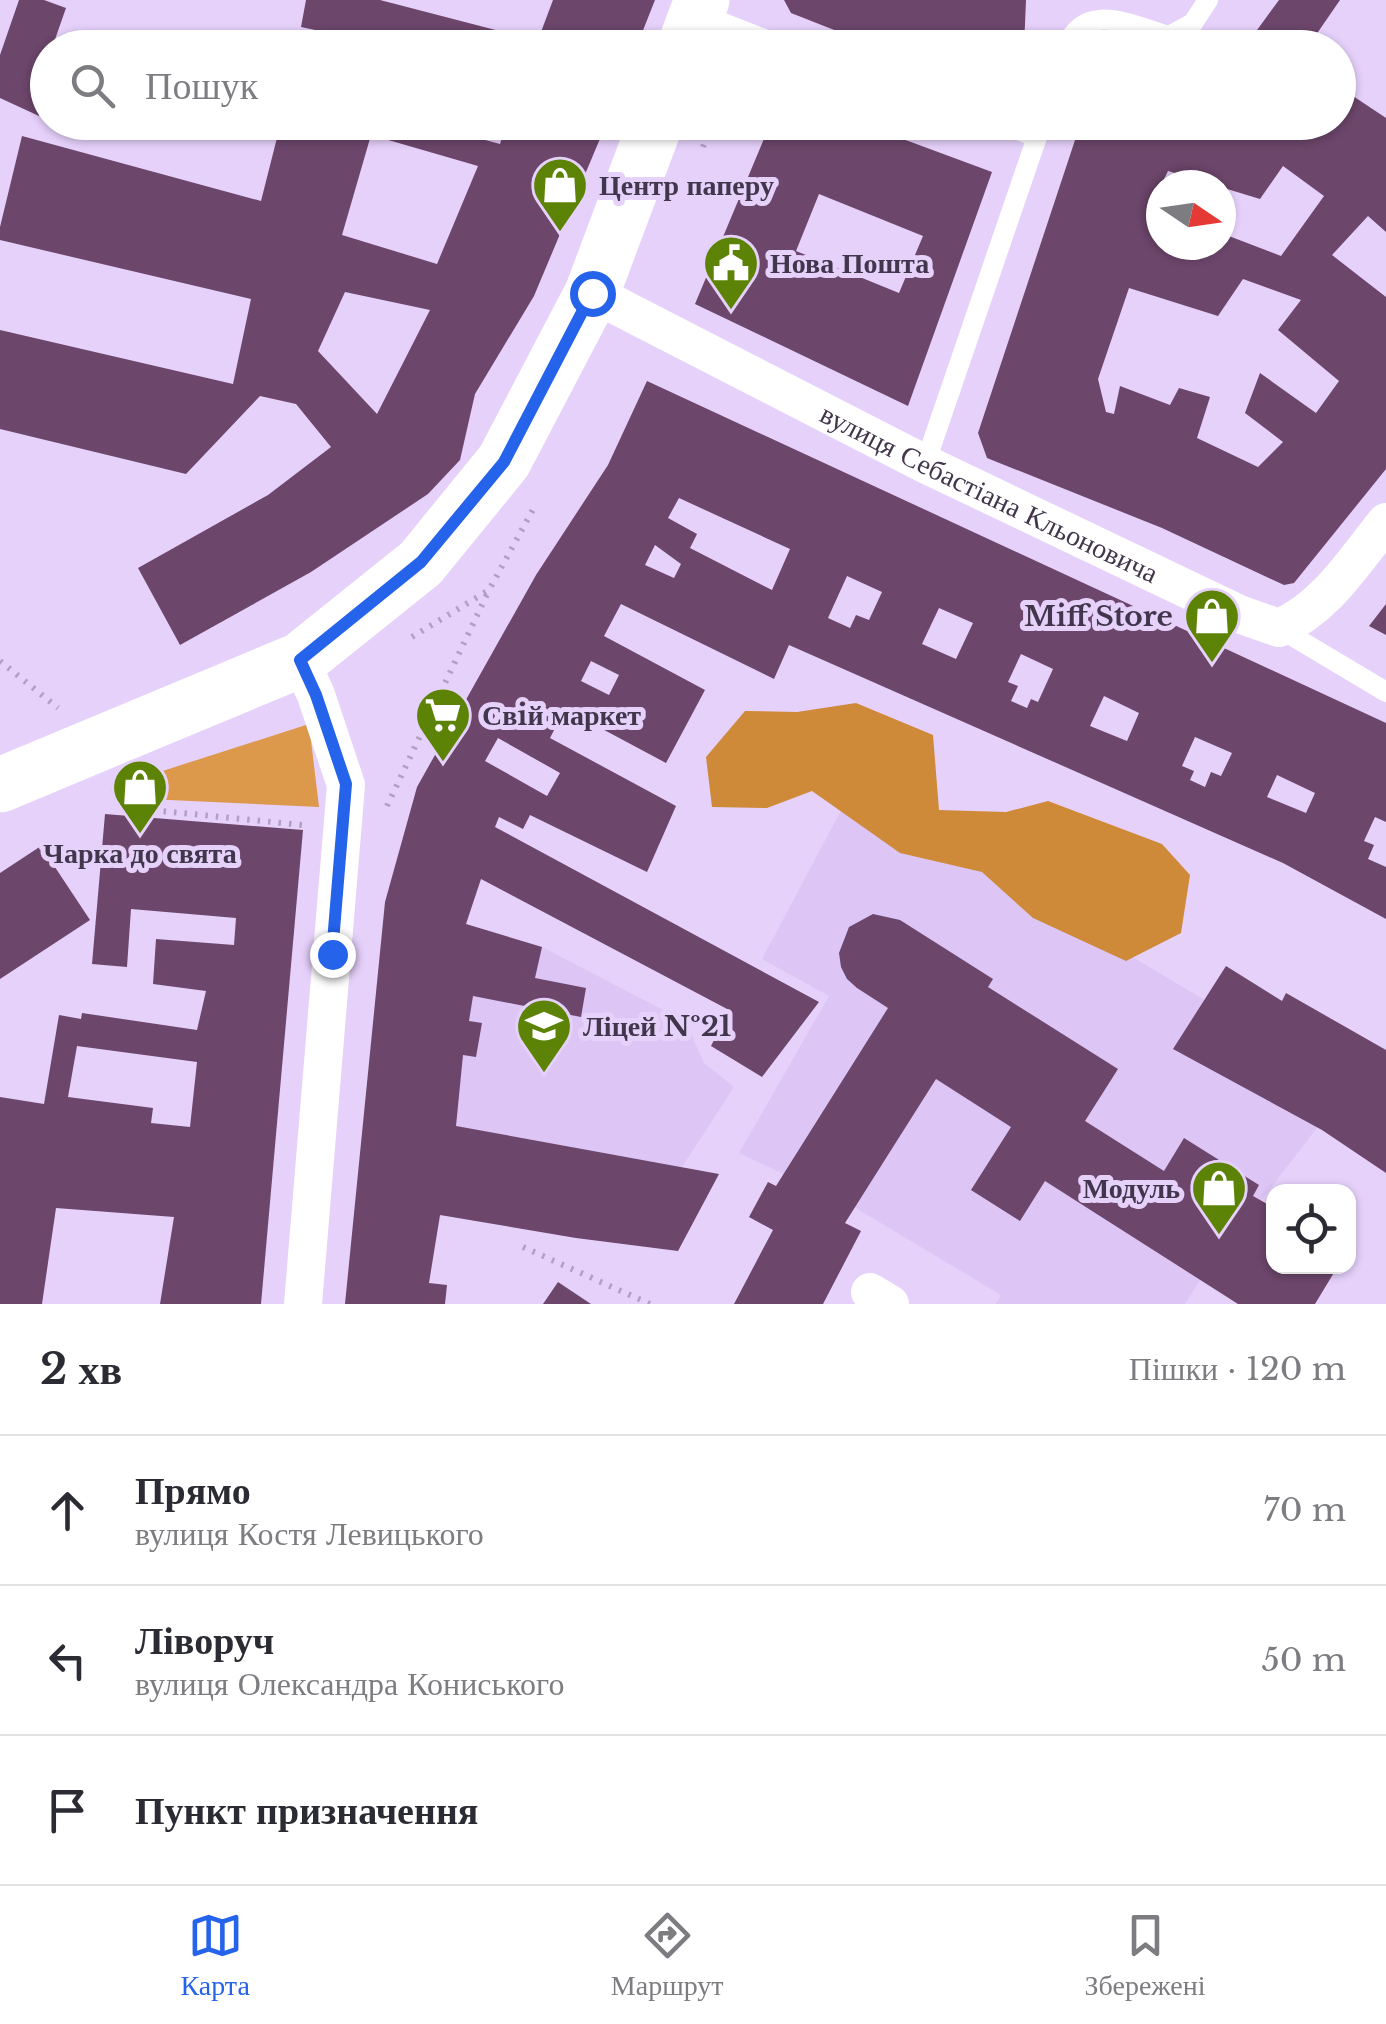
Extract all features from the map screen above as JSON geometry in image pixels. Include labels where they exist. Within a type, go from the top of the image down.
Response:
[{"type":"main road","points":[[0,785],[300,660],[421,562],[504,462],[592,293],[649,140]]},
{"type":"street","name":"вулиця Себастіана Кльоновича","points":[[592,293],[925,464],[1239,614],[1279,628]]},
{"type":"street","points":[[1279,628],[1302,618],[1331,590],[1386,522]]},
{"type":"street","points":[[300,660],[346,784],[303,1304]]},
{"type":"lane","points":[[1180,30],[1193,23],[1208,0]]},
{"type":"lane","points":[[1072,30],[1083,20],[1102,17],[1147,30]]},
{"type":"lane","points":[[695,20],[728,30]]},
{"type":"lane","points":[[925,464],[1036,140]]},
{"type":"lane","name":"вулиця Себастіана Кльоновича","points":[[1279,628],[1386,692]]},
{"type":"path","points":[[382,816],[489,590]]},
{"type":"path","points":[[0,662],[66,715]]},
{"type":"path","points":[[111,778],[121,808],[318,826]]},
{"type":"path","points":[[522,1247],[650,1304]]},
{"type":"shaded area","points":[[856,703],[933,735],[939,810],[1006,812],[1048,801],[1162,844],[1190,875],[1181,933],[1126,961],[1033,918],[982,872],[900,853],[812,791],[767,808],[712,807],[706,757],[745,711],[797,712]]},
{"type":"shaded area","points":[[309,724],[319,807],[126,798],[122,784]]},
{"type":"shaded area","points":[[852,790],[1349,1086],[1274,1184],[1266,1184],[1266,1194],[1185,1304],[996,1304],[1001,1295],[854,1207],[739,1153],[829,996],[762,959]]},
{"type":"shaded area","name":"Ліцей №21","points":[[385,902],[542,947],[686,1022],[704,1063],[734,1087],[682,1167],[591,1151],[576,1238],[441,1215],[432,1256]]},
{"type":"building","points":[[19,0],[44,0],[66,8],[58,30],[30,30],[30,112],[0,98],[0,55]]},
{"type":"building","points":[[306,0],[380,0],[496,30],[315,30],[301,27]]},
{"type":"building","points":[[553,0],[655,0],[643,30],[542,30]]},
{"type":"building","points":[[784,0],[1026,0],[1025,30],[834,30],[791,13]]},
{"type":"building","points":[[1279,0],[1340,0],[1319,30],[1257,30]]},
{"type":"building","points":[[1356,98],[1386,118],[1386,232],[1368,216],[1332,255],[1386,297],[1386,469],[1294,583],[1284,585],[1162,528],[987,458],[978,433],[1075,140],[1356,140]],"holes":[[[1243,279],[1301,300],[1278,330],[1339,381],[1316,413],[1260,373],[1245,413],[1283,442],[1258,467],[1197,438],[1210,397],[1179,388],[1170,405],[1120,386],[1114,414],[1106,412],[1098,379],[1129,288],[1218,316]]]},
{"type":"building","points":[[22,136],[261,201],[276,140],[370,140],[342,235],[437,264],[478,166],[388,140],[485,140],[500,144],[501,140],[599,140],[534,296],[475,394],[460,460],[428,494],[311,572],[180,645],[138,568],[268,495],[331,447],[296,404],[260,396],[186,474],[0,429],[0,330],[233,384],[251,299],[0,240]],"holes":[[[345,292],[430,310],[377,414],[318,351]]]},
{"type":"building","points":[[763,140],[906,140],[992,172],[908,406],[695,304]],"holes":[[[819,194],[923,236],[899,293],[796,251]]]},
{"type":"building","points":[[647,381],[1386,723],[1386,822],[1375,817],[1364,841],[1374,845],[1368,859],[1386,867],[1386,919],[1283,863],[789,645],[774,679],[621,604],[604,636],[705,690],[666,763],[565,709],[550,738],[676,806],[647,872],[530,815],[523,829],[499,817],[495,827],[819,1002],[762,1077],[711,1046],[729,1010],[481,879],[466,924],[542,947],[535,978],[586,988],[581,1017],[473,996],[469,1021],[482,1023],[476,1057],[463,1055],[456,1126],[719,1174],[678,1251],[440,1215],[429,1283],[447,1285],[445,1304],[345,1304],[385,902],[417,787],[536,575],[608,465]],"holes":[[[679,498],[790,549],[772,590],[690,548],[697,534],[668,518]],[[655,545],[681,564],[674,578],[645,565]],[[847,576],[882,592],[869,620],[856,615],[850,628],[828,618]],[[939,608],[973,623],[956,659],[922,644]],[[1021,654],[1053,669],[1038,702],[1031,699],[1027,708],[1011,701],[1018,686],[1008,682]],[[591,661],[619,675],[609,695],[581,681]],[[1104,696],[1139,713],[1127,741],[1090,726]],[[1195,737],[1232,753],[1221,776],[1211,772],[1205,787],[1190,780],[1194,771],[1182,766]],[[498,738],[560,773],[547,796],[485,761]],[[1277,775],[1315,793],[1306,813],[1267,797]]]},
{"type":"building","points":[[1386,604],[1386,635],[1369,626]]},
{"type":"building","points":[[105,814],[303,830],[261,1304],[160,1304],[174,1217],[56,1208],[42,1304],[0,1304],[0,1097],[44,1104],[59,1015],[81,1019],[82,1013],[197,1030],[206,991],[153,984],[156,939],[234,945],[236,918],[131,909],[127,967],[92,964]],"holes":[[[77,1046],[197,1062],[190,1127],[151,1123],[153,1108],[68,1097]]]},
{"type":"building","points":[[41,846],[90,920],[0,979],[0,873]]},
{"type":"building","points":[[873,914],[900,920],[993,979],[988,987],[1118,1069],[1085,1121],[1164,1171],[1184,1138],[1259,1185],[1253,1196],[1266,1203],[1266,1274],[1333,1274],[1315,1304],[1238,1304],[1045,1181],[1020,1221],[971,1190],[1011,1127],[936,1079],[845,1223],[861,1231],[823,1304],[734,1304],[773,1230],[749,1217],[768,1182],[776,1186],[888,1008],[857,988],[841,967],[839,953],[849,927]]},
{"type":"building","points":[[1226,966],[1282,1001],[1286,993],[1386,1050],[1386,1173],[1322,1130],[1173,1049]]},
{"type":"building","points":[[558,1282],[591,1304],[543,1304]]},
{"type":"place","name":"Центр паперу","points":[[560,234]]},
{"type":"place","name":"Нова Пошта","points":[[731,312]]},
{"type":"place","name":"Miff Store","points":[[1212,665]]},
{"type":"place","name":"Свiй маркет","points":[[443,764]]},
{"type":"place","name":"Чарка до свята","points":[[140,836]]},
{"type":"place","name":"Ліцей №21","points":[[544,1075]]},
{"type":"place","name":"Модуль","points":[[1219,1237]]},
{"type":"route","points":[[332,954],[346,784],[300,660],[421,562],[504,462],[592,293]]}]
